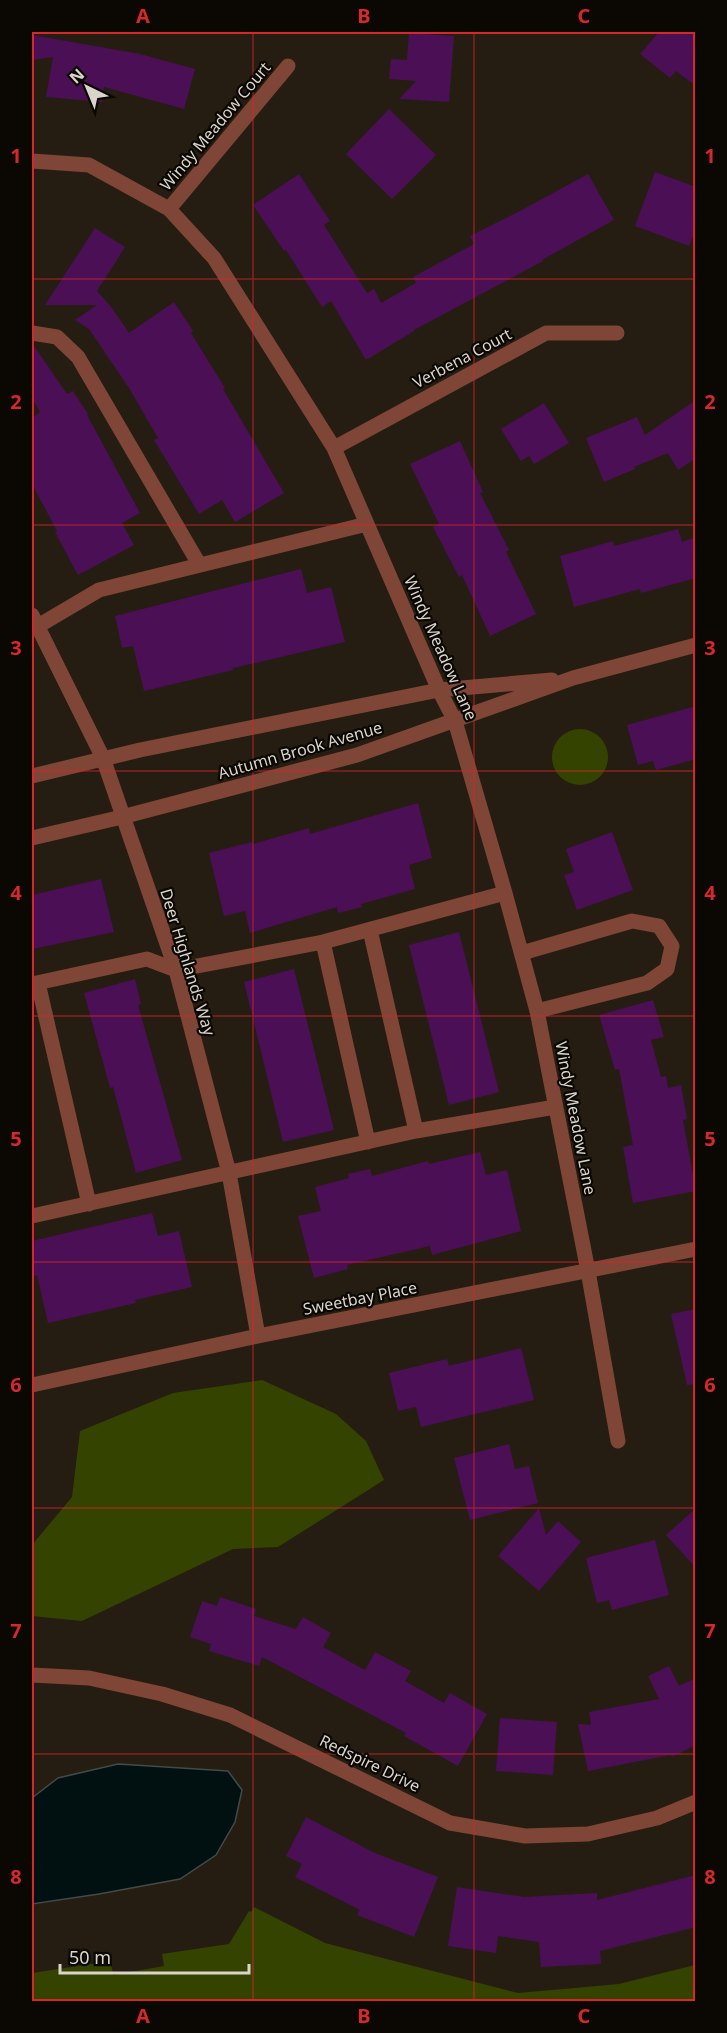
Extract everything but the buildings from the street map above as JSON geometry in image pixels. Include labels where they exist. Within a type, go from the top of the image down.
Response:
[{"type":"street","name":"Windy Meadow Court","points":[[169,209],[288,66]]},
{"type":"street","name":"Windy Meadow Lane","points":[[32,161],[89,165],[169,209],[214,258],[334,448],[439,690],[455,721],[505,893],[537,1011],[588,1271],[618,1441]]},
{"type":"street","points":[[32,333],[57,337],[78,357],[199,564]]},
{"type":"street","name":"Verbena Court","points":[[334,448],[546,333],[617,333]]},
{"type":"street","points":[[34,623],[99,590],[367,524]]},
{"type":"street","name":"Deer Highlands Way","points":[[34,623],[103,758],[176,970],[229,1173],[258,1336]]},
{"type":"street","name":"Autumn Brook Avenue","points":[[32,838],[122,817],[357,755],[573,678],[696,645]]},
{"type":"street","name":"Autumn Brook Avenue","points":[[32,776],[103,758],[439,690],[573,678]]},
{"type":"street","points":[[89,1204],[35,983],[147,959],[176,970],[323,942],[505,893]]},
{"type":"street","points":[[522,953],[632,921],[659,926],[672,946],[667,969],[647,983],[537,1011]]},
{"type":"street","points":[[370,930],[416,1131]]},
{"type":"street","points":[[323,942],[368,1142]]},
{"type":"street","points":[[32,1215],[416,1131],[555,1107]]},
{"type":"street","name":"Sweetbay Place","points":[[32,1385],[258,1336],[696,1249]]},
{"type":"street","name":"Redspire Drive","points":[[32,1675],[100,1680],[162,1694],[230,1714],[450,1823],[525,1836],[588,1834],[657,1818],[696,1802]]},
{"type":"green space","points":[[580,729],[591,731],[600,737],[606,746],[608,757],[606,768],[600,777],[591,783],[580,785],[569,783],[560,777],[554,768],[552,757],[554,746],[560,737],[569,731]]},
{"type":"green space","points":[[262,1380],[336,1414],[366,1441],[384,1480],[278,1547],[233,1549],[82,1621],[32,1616],[32,1545],[72,1497],[80,1431],[173,1393]]},
{"type":"green space","points":[[254,1907],[325,1943],[518,1993],[619,1984],[695,1965],[695,2001],[32,2001],[32,1973],[111,1961],[113,1975],[164,1966],[162,1954],[229,1944],[249,1911],[251,1912]]},
{"type":"shaded area","points":[[118,1764],[228,1771],[242,1790],[235,1822],[216,1855],[180,1879],[32,1904],[32,1798],[58,1778]]}]
